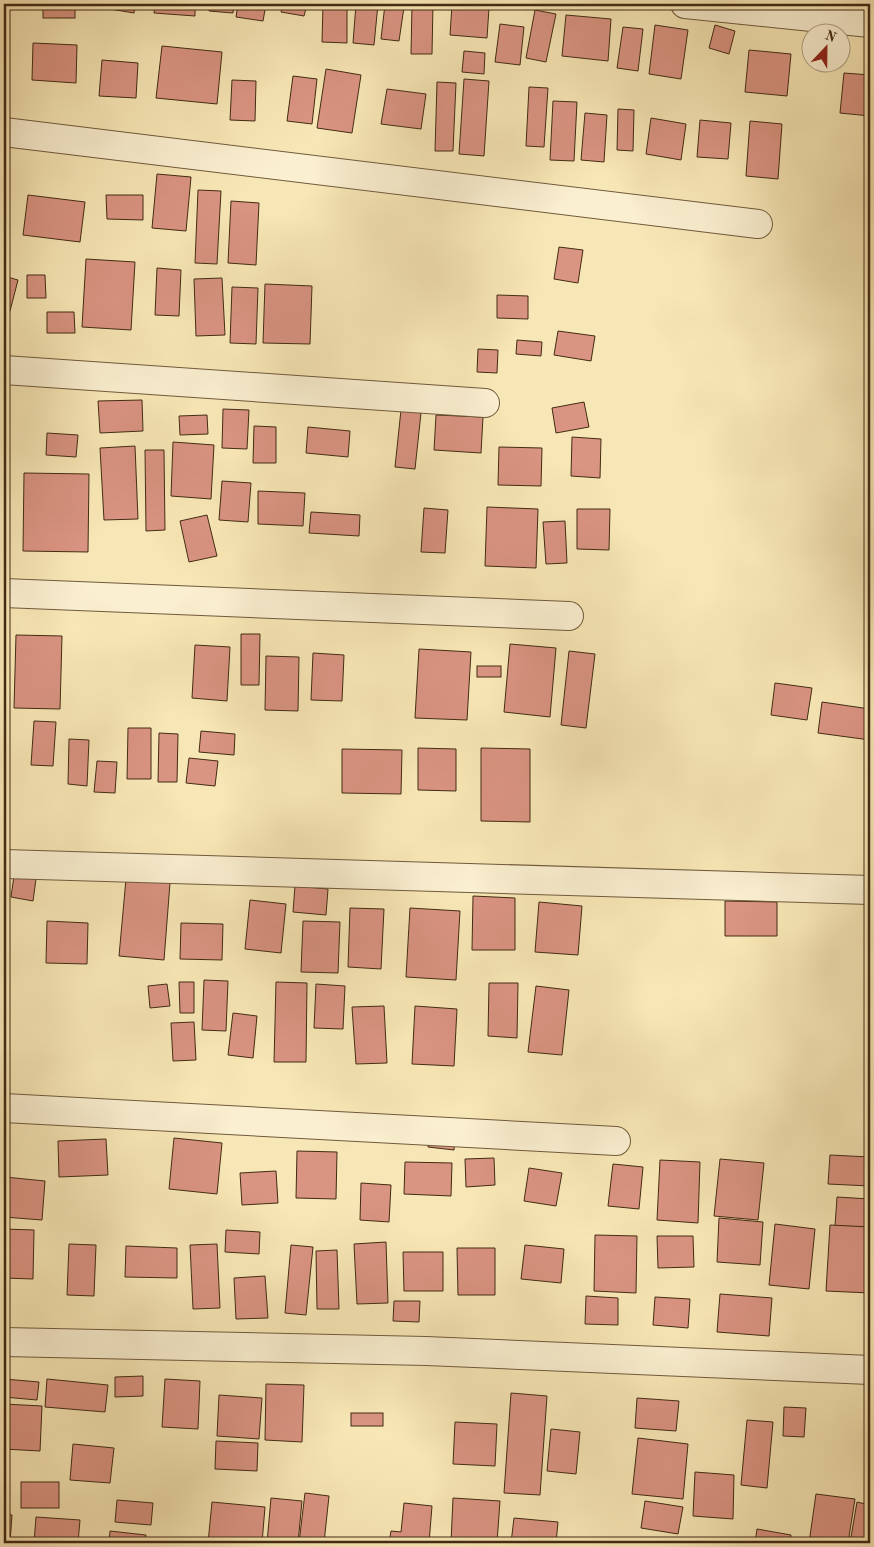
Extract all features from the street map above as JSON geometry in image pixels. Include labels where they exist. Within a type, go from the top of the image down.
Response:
[{"type":"street","points":[[685,4],[870,23]]},
{"type":"street","points":[[4,132],[758,224]]},
{"type":"street","points":[[4,370],[485,403]]},
{"type":"street","points":[[4,593],[569,616]]},
{"type":"street","points":[[4,864],[870,890]]},
{"type":"street","points":[[4,1108],[616,1141]]},
{"type":"street","points":[[4,1342],[426,1351],[870,1370]]},
{"type":"building","points":[[43,4],[75,4],[75,18],[43,18]]},
{"type":"building","points":[[86,4],[135,4],[134,13]]},
{"type":"building","points":[[155,4],[195,4],[195,16],[154,13]]},
{"type":"building","points":[[210,4],[234,4],[233,13],[209,11]]},
{"type":"building","points":[[238,4],[266,4],[263,21],[236,17]]},
{"type":"building","points":[[283,4],[307,4],[304,16],[281,12]]},
{"type":"building","points":[[323,4],[347,4],[347,43],[322,42]]},
{"type":"building","points":[[356,4],[378,4],[374,45],[353,43]]},
{"type":"building","points":[[385,4],[404,7],[399,41],[381,39]]},
{"type":"building","points":[[412,4],[433,4],[432,54],[411,54]]},
{"type":"building","points":[[452,5],[489,8],[487,38],[450,35]]},
{"type":"building","points":[[535,10],[556,14],[546,62],[526,58]]},
{"type":"building","points":[[566,15],[611,19],[608,61],[562,56]]},
{"type":"building","points":[[500,24],[524,27],[520,65],[495,62]]},
{"type":"building","points":[[655,25],[688,30],[681,79],[649,74]]},
{"type":"building","points":[[715,25],[735,31],[729,54],[709,48]]},
{"type":"building","points":[[623,27],[643,29],[638,71],[617,68]]},
{"type":"building","points":[[33,43],[77,45],[76,83],[32,80]]},
{"type":"building","points":[[162,46],[222,52],[217,104],[156,98]]},
{"type":"building","points":[[749,50],[791,54],[787,96],[745,92]]},
{"type":"building","points":[[464,51],[485,53],[484,74],[462,72]]},
{"type":"building","points":[[102,60],[138,63],[136,98],[99,96]]},
{"type":"building","points":[[326,69],[361,75],[352,133],[317,128]]},
{"type":"building","points":[[844,73],[870,75],[870,116],[840,113]]},
{"type":"building","points":[[293,76],[317,79],[312,124],[287,121]]},
{"type":"building","points":[[464,79],[489,81],[484,156],[459,154]]},
{"type":"building","points":[[232,80],[256,81],[255,121],[230,120]]},
{"type":"building","points":[[437,82],[456,83],[453,151],[435,151]]},
{"type":"building","points":[[529,87],[548,88],[544,147],[526,146]]},
{"type":"building","points":[[387,89],[426,94],[421,129],[381,124]]},
{"type":"building","points":[[553,101],[577,102],[574,161],[550,160]]},
{"type":"building","points":[[618,109],[634,110],[633,151],[617,150]]},
{"type":"building","points":[[585,113],[607,115],[604,162],[581,160]]},
{"type":"building","points":[[651,118],[686,124],[681,160],[646,154]]},
{"type":"building","points":[[700,120],[731,123],[728,159],[697,157]]},
{"type":"building","points":[[750,121],[782,124],[778,179],[746,176]]},
{"type":"building","points":[[157,174],[191,177],[186,231],[152,228]]},
{"type":"building","points":[[198,190],[221,191],[217,264],[195,263]]},
{"type":"building","points":[[28,195],[85,202],[80,242],[23,235]]},
{"type":"building","points":[[106,195],[143,195],[143,220],[107,219]]},
{"type":"building","points":[[231,201],[259,203],[256,265],[228,263]]},
{"type":"building","points":[[559,247],[583,250],[578,283],[554,279]]},
{"type":"building","points":[[86,259],[135,262],[131,330],[82,327]]},
{"type":"building","points":[[157,268],[181,270],[179,316],[155,315]]},
{"type":"building","points":[[27,275],[45,275],[46,298],[27,298]]},
{"type":"building","points":[[4,276],[18,280],[10,311],[4,309]]},
{"type":"building","points":[[222,278],[225,335],[196,336],[194,279]]},
{"type":"building","points":[[265,284],[312,286],[310,344],[263,343]]},
{"type":"building","points":[[232,287],[258,288],[256,344],[230,343]]},
{"type":"building","points":[[497,295],[528,296],[528,319],[497,318]]},
{"type":"building","points":[[47,312],[74,312],[75,333],[47,333]]},
{"type":"building","points":[[558,331],[595,336],[591,361],[554,355]]},
{"type":"building","points":[[517,340],[542,342],[541,356],[516,354]]},
{"type":"building","points":[[478,349],[498,350],[497,373],[477,372]]},
{"type":"building","points":[[142,400],[143,431],[100,433],[98,401]]},
{"type":"building","points":[[584,402],[589,427],[556,433],[552,408]]},
{"type":"building","points":[[223,409],[249,410],[247,449],[222,448]]},
{"type":"building","points":[[401,410],[421,413],[415,469],[395,467]]},
{"type":"building","points":[[207,415],[208,434],[180,435],[179,416]]},
{"type":"building","points":[[436,415],[483,417],[481,453],[434,450]]},
{"type":"building","points":[[254,426],[276,427],[276,463],[253,463]]},
{"type":"building","points":[[308,427],[350,431],[348,457],[306,453]]},
{"type":"building","points":[[47,433],[78,435],[76,457],[46,455]]},
{"type":"building","points":[[572,437],[601,439],[600,478],[571,476]]},
{"type":"building","points":[[173,442],[214,445],[211,499],[171,496]]},
{"type":"building","points":[[135,446],[138,519],[104,520],[100,448]]},
{"type":"building","points":[[499,447],[542,448],[541,486],[498,485]]},
{"type":"building","points":[[145,450],[164,450],[165,530],[146,531]]},
{"type":"building","points":[[24,473],[89,474],[88,552],[23,551]]},
{"type":"building","points":[[222,481],[251,483],[248,522],[219,520]]},
{"type":"building","points":[[4,488],[9,488],[8,529],[4,528]]},
{"type":"building","points":[[258,491],[305,493],[303,526],[258,524]]},
{"type":"building","points":[[487,507],[538,509],[536,568],[485,566]]},
{"type":"building","points":[[424,508],[448,510],[445,553],[421,552]]},
{"type":"building","points":[[577,509],[610,509],[609,550],[577,549]]},
{"type":"building","points":[[311,512],[360,515],[359,536],[309,533]]},
{"type":"building","points":[[207,515],[217,556],[189,562],[180,521]]},
{"type":"building","points":[[565,521],[567,563],[546,564],[543,522]]},
{"type":"building","points":[[4,604],[8,604],[8,633],[4,633]]},
{"type":"building","points":[[241,634],[260,634],[259,685],[241,685]]},
{"type":"building","points":[[16,635],[62,636],[60,709],[14,708]]},
{"type":"building","points":[[510,644],[556,648],[550,717],[504,712]]},
{"type":"building","points":[[195,645],[230,647],[227,701],[192,698]]},
{"type":"building","points":[[419,649],[471,652],[467,720],[415,718]]},
{"type":"building","points":[[569,651],[595,654],[586,728],[561,725]]},
{"type":"building","points":[[313,653],[344,655],[342,701],[311,700]]},
{"type":"building","points":[[266,656],[299,657],[298,711],[265,710]]},
{"type":"building","points":[[477,666],[501,666],[501,677],[477,677]]},
{"type":"building","points":[[775,683],[812,688],[807,720],[771,715]]},
{"type":"building","points":[[822,702],[870,709],[870,740],[818,733]]},
{"type":"building","points":[[34,721],[56,722],[53,766],[31,765]]},
{"type":"building","points":[[128,728],[151,728],[151,779],[127,779]]},
{"type":"building","points":[[201,731],[235,734],[234,755],[199,752]]},
{"type":"building","points":[[159,733],[178,734],[177,782],[158,782]]},
{"type":"building","points":[[69,739],[89,740],[87,786],[68,784]]},
{"type":"building","points":[[418,748],[456,749],[456,791],[418,790]]},
{"type":"building","points":[[481,748],[530,749],[530,822],[481,821]]},
{"type":"building","points":[[342,749],[402,750],[401,794],[342,793]]},
{"type":"building","points":[[189,758],[218,761],[215,786],[186,783]]},
{"type":"building","points":[[97,761],[117,762],[115,793],[94,792]]},
{"type":"building","points":[[14,876],[36,879],[33,901],[11,897]]},
{"type":"building","points":[[126,879],[170,883],[164,960],[119,956]]},
{"type":"building","points":[[295,886],[328,889],[326,915],[293,912]]},
{"type":"building","points":[[473,896],[515,898],[515,950],[472,950]]},
{"type":"building","points":[[250,900],[286,904],[281,953],[245,949]]},
{"type":"building","points":[[725,901],[777,902],[777,936],[725,936]]},
{"type":"building","points":[[539,902],[582,906],[578,955],[535,952]]},
{"type":"building","points":[[350,908],[384,909],[381,969],[348,967]]},
{"type":"building","points":[[410,908],[460,911],[456,980],[406,977]]},
{"type":"building","points":[[47,921],[88,923],[87,964],[46,963]]},
{"type":"building","points":[[303,921],[340,922],[338,973],[301,972]]},
{"type":"building","points":[[181,923],[223,924],[222,960],[180,959]]},
{"type":"building","points":[[204,980],[228,981],[226,1031],[202,1030]]},
{"type":"building","points":[[179,982],[194,982],[194,1013],[180,1013]]},
{"type":"building","points":[[276,982],[307,983],[306,1062],[274,1062]]},
{"type":"building","points":[[489,983],[518,983],[517,1038],[488,1036]]},
{"type":"building","points":[[167,984],[170,1006],[150,1008],[148,986]]},
{"type":"building","points":[[316,984],[345,986],[343,1029],[314,1028]]},
{"type":"building","points":[[536,986],[569,990],[562,1055],[528,1052]]},
{"type":"building","points":[[384,1006],[387,1063],[356,1064],[352,1007]]},
{"type":"building","points":[[415,1006],[457,1009],[454,1066],[412,1064]]},
{"type":"building","points":[[233,1013],[257,1016],[253,1058],[228,1055]]},
{"type":"building","points":[[194,1022],[196,1060],[173,1061],[171,1023]]},
{"type":"building","points":[[429,1135],[455,1138],[454,1150],[428,1147]]},
{"type":"building","points":[[174,1138],[222,1143],[217,1194],[169,1189]]},
{"type":"building","points":[[106,1139],[108,1175],[59,1177],[58,1141]]},
{"type":"building","points":[[297,1151],[337,1152],[336,1199],[296,1198]]},
{"type":"building","points":[[830,1155],[870,1157],[870,1186],[828,1184]]},
{"type":"building","points":[[494,1158],[495,1185],[466,1187],[465,1159]]},
{"type":"building","points":[[720,1159],[764,1163],[758,1220],[714,1216]]},
{"type":"building","points":[[660,1160],[700,1162],[698,1223],[657,1220]]},
{"type":"building","points":[[405,1162],[452,1163],[451,1196],[404,1194]]},
{"type":"building","points":[[613,1164],[643,1167],[639,1209],[608,1206]]},
{"type":"building","points":[[529,1168],[562,1173],[556,1206],[524,1201]]},
{"type":"building","points":[[276,1171],[278,1203],[242,1205],[240,1173]]},
{"type":"building","points":[[5,1177],[45,1181],[42,1220],[4,1217]]},
{"type":"building","points":[[361,1183],[391,1185],[389,1222],[360,1220]]},
{"type":"building","points":[[837,1197],[870,1199],[870,1227],[835,1226]]},
{"type":"building","points":[[719,1218],[763,1222],[760,1265],[717,1262]]},
{"type":"building","points":[[775,1224],[815,1229],[809,1289],[769,1285]]},
{"type":"building","points":[[830,1225],[870,1227],[870,1293],[826,1291]]},
{"type":"building","points":[[4,1229],[34,1230],[33,1279],[4,1278]]},
{"type":"building","points":[[226,1230],[260,1232],[259,1254],[225,1252]]},
{"type":"building","points":[[595,1235],[637,1236],[636,1293],[594,1291]]},
{"type":"building","points":[[657,1236],[693,1236],[694,1267],[658,1268]]},
{"type":"building","points":[[386,1242],[388,1303],[357,1304],[354,1244]]},
{"type":"building","points":[[69,1244],[96,1245],[94,1296],[67,1295]]},
{"type":"building","points":[[217,1244],[220,1308],[193,1309],[190,1245]]},
{"type":"building","points":[[291,1245],[313,1247],[306,1315],[285,1313]]},
{"type":"building","points":[[525,1245],[564,1249],[561,1283],[521,1279]]},
{"type":"building","points":[[126,1246],[177,1248],[177,1278],[125,1277]]},
{"type":"building","points":[[457,1248],[495,1248],[495,1295],[458,1295]]},
{"type":"building","points":[[337,1250],[339,1309],[317,1309],[316,1251]]},
{"type":"building","points":[[403,1252],[443,1252],[443,1291],[404,1291]]},
{"type":"building","points":[[265,1276],[268,1318],[236,1319],[234,1278]]},
{"type":"building","points":[[720,1294],[772,1298],[769,1336],[717,1332]]},
{"type":"building","points":[[586,1296],[618,1298],[618,1325],[585,1324]]},
{"type":"building","points":[[655,1297],[690,1299],[688,1328],[653,1325]]},
{"type":"building","points":[[394,1301],[420,1301],[419,1322],[393,1321]]},
{"type":"building","points":[[143,1376],[143,1396],[115,1397],[115,1377]]},
{"type":"building","points":[[4,1379],[39,1382],[37,1400],[4,1397]]},
{"type":"building","points":[[47,1379],[108,1385],[105,1412],[45,1407]]},
{"type":"building","points":[[165,1379],[200,1381],[198,1429],[162,1427]]},
{"type":"building","points":[[266,1384],[304,1385],[302,1442],[265,1440]]},
{"type":"building","points":[[511,1393],[547,1396],[540,1495],[504,1493]]},
{"type":"building","points":[[219,1395],[262,1398],[259,1439],[217,1436]]},
{"type":"building","points":[[637,1398],[679,1401],[676,1431],[635,1428]]},
{"type":"building","points":[[4,1404],[42,1406],[40,1451],[4,1449]]},
{"type":"building","points":[[784,1407],[806,1408],[804,1437],[783,1436]]},
{"type":"building","points":[[351,1413],[383,1413],[383,1426],[351,1426]]},
{"type":"building","points":[[747,1420],[773,1422],[767,1488],[741,1485]]},
{"type":"building","points":[[455,1422],[497,1424],[495,1466],[453,1464]]},
{"type":"building","points":[[551,1429],[580,1432],[576,1474],[547,1471]]},
{"type":"building","points":[[638,1438],[688,1444],[683,1499],[632,1494]]},
{"type":"building","points":[[216,1441],[258,1443],[257,1471],[215,1469]]},
{"type":"building","points":[[73,1444],[114,1448],[110,1483],[70,1480]]},
{"type":"building","points":[[695,1472],[734,1475],[733,1519],[693,1516]]},
{"type":"building","points":[[21,1482],[59,1482],[59,1508],[21,1508]]},
{"type":"building","points":[[305,1493],[329,1496],[324,1543],[299,1543]]},
{"type":"building","points":[[816,1494],[855,1499],[848,1543],[809,1543]]},
{"type":"building","points":[[271,1498],[302,1501],[298,1543],[267,1543]]},
{"type":"building","points":[[453,1498],[500,1501],[497,1543],[451,1543]]},
{"type":"building","points":[[117,1500],[153,1503],[151,1525],[115,1522]]},
{"type":"building","points":[[645,1501],[683,1507],[678,1534],[641,1528]]},
{"type":"building","points":[[212,1502],[265,1507],[262,1543],[208,1543]]},
{"type":"building","points":[[857,1502],[870,1505],[870,1543],[850,1543]]},
{"type":"building","points":[[404,1503],[432,1506],[429,1543],[389,1543],[391,1531],[401,1532]]},
{"type":"building","points":[[4,1514],[12,1515],[10,1543],[4,1543]]},
{"type":"building","points":[[36,1517],[80,1520],[78,1543],[34,1543]]},
{"type":"building","points":[[514,1518],[558,1522],[556,1543],[511,1543]]},
{"type":"building","points":[[757,1529],[791,1535],[790,1543],[755,1543]]},
{"type":"building","points":[[110,1531],[146,1535],[146,1543],[109,1543]]}]
